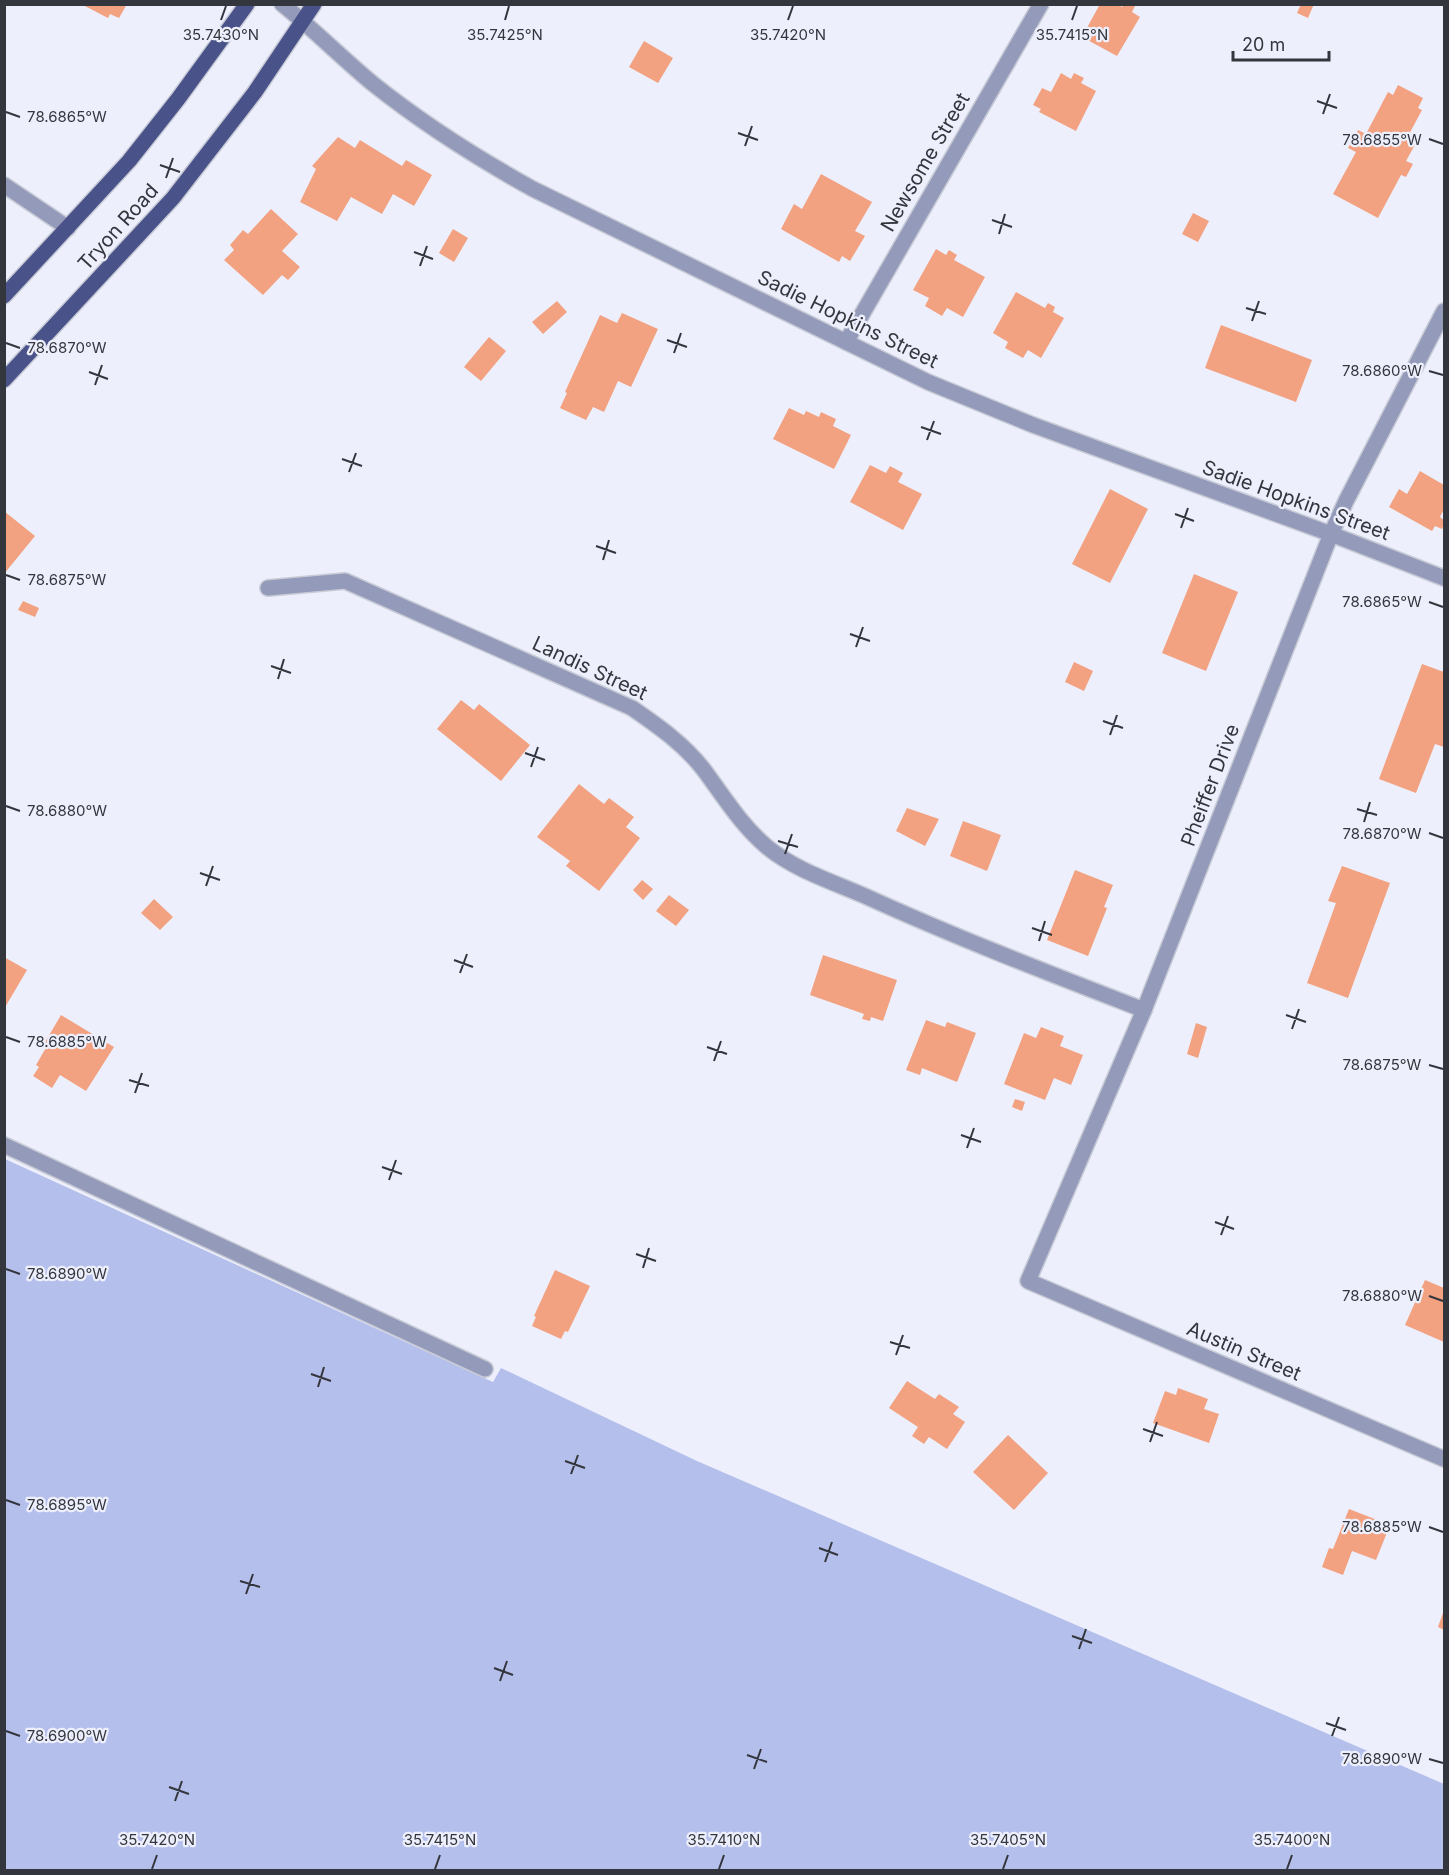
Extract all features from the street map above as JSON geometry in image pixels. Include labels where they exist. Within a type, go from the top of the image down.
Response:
[{"type":"main road","name":"Tryon Road","points":[[4,296],[129,160],[247,4]]},
{"type":"main road","name":"Tryon Road","points":[[4,380],[173,198],[255,92],[314,4]]},
{"type":"street","name":"Sadie Hopkins Street","points":[[282,4],[373,84],[485,162],[533,189],[928,382],[1033,425],[1331,534],[1444,578]]},
{"type":"street","name":"Newsome Street","points":[[846,342],[1041,4]]},
{"type":"street","points":[[4,185],[68,228]]},
{"type":"street","name":"Pheiffer Drive","points":[[1028,1281],[1144,1010],[1331,534],[1444,311]]},
{"type":"street","name":"Landis Street","points":[[268,588],[345,581],[632,708],[670,734],[703,769],[746,827],[769,848],[796,865],[950,934],[1144,1010]]},
{"type":"street","points":[[4,1145],[485,1370]]},
{"type":"street","name":"Austin Street","points":[[1028,1281],[1444,1459]]},
{"type":"shaded area","points":[[5,1159],[493,1382],[501,1368],[697,1461],[1444,1784],[1444,1870],[5,1870]]},
{"type":"building","points":[[81,4],[127,4],[119,18],[110,14],[108,18]]},
{"type":"building","points":[[1100,4],[1117,4],[1122,7],[1124,4],[1136,4],[1132,12],[1140,17],[1117,56],[1082,37]]},
{"type":"building","points":[[1301,4],[1314,4],[1308,18],[1297,13]]},
{"type":"building","points":[[644,41],[673,58],[658,83],[629,67]]},
{"type":"building","points":[[1061,73],[1071,79],[1074,73],[1084,78],[1081,83],[1096,91],[1076,131],[1039,112],[1041,109],[1033,105],[1042,88],[1051,92]]},
{"type":"building","points":[[1398,85],[1423,98],[1418,108],[1422,110],[1407,138],[1416,143],[1406,161],[1413,164],[1406,177],[1401,175],[1378,218],[1333,194],[1356,152],[1348,148],[1358,130],[1366,134],[1388,92],[1393,95]]},
{"type":"building","points":[[338,137],[355,148],[360,140],[402,166],[406,160],[432,175],[414,206],[393,194],[382,214],[351,197],[337,221],[300,202],[316,169],[312,166]]},
{"type":"building","points":[[821,174],[872,202],[855,231],[865,236],[850,261],[842,256],[839,262],[781,229],[794,204],[802,209]]},
{"type":"building","points":[[271,209],[298,234],[282,251],[300,267],[288,280],[282,275],[263,295],[224,260],[234,250],[230,245],[243,230],[248,234]]},
{"type":"building","points":[[1193,213],[1209,221],[1198,242],[1182,234]]},
{"type":"building","points":[[453,229],[468,238],[454,262],[439,253]]},
{"type":"building","points":[[936,249],[946,255],[949,250],[957,255],[954,260],[985,277],[963,317],[947,308],[942,316],[925,306],[929,298],[913,290]]},
{"type":"building","points":[[1016,292],[1045,308],[1048,303],[1055,307],[1053,312],[1064,318],[1041,358],[1028,350],[1023,358],[1005,348],[1008,342],[993,333]]},
{"type":"building","points":[[557,301],[567,312],[543,334],[532,322]]},
{"type":"building","points":[[622,313],[658,329],[631,387],[618,381],[604,412],[593,407],[586,420],[560,408],[600,315],[617,323]]},
{"type":"building","points":[[1221,325],[1312,360],[1296,402],[1205,368]]},
{"type":"building","points":[[489,337],[506,351],[481,381],[464,367]]},
{"type":"building","points":[[789,408],[804,415],[806,411],[819,417],[821,412],[836,419],[833,426],[851,435],[834,469],[773,439]]},
{"type":"building","points":[[870,465],[886,473],[890,466],[903,473],[898,482],[922,494],[903,530],[850,502]]},
{"type":"building","points":[[1420,471],[1444,485],[1444,509],[1440,517],[1444,520],[1442,529],[1435,526],[1432,531],[1389,507],[1399,489],[1407,494]]},
{"type":"building","points":[[1110,489],[1148,509],[1110,583],[1072,564]]},
{"type":"building","points":[[4,511],[35,536],[4,574]]},
{"type":"building","points":[[1194,574],[1238,592],[1206,671],[1162,653]]},
{"type":"building","points":[[23,601],[39,608],[35,617],[18,610]]},
{"type":"building","points":[[1074,662],[1093,671],[1084,691],[1065,682]]},
{"type":"building","points":[[1422,664],[1444,672],[1444,747],[1435,744],[1416,793],[1379,779]]},
{"type":"building","points":[[461,700],[474,710],[479,704],[530,745],[501,781],[437,729]]},
{"type":"building","points":[[579,784],[604,804],[609,798],[634,817],[626,827],[640,838],[599,891],[566,866],[570,861],[537,837]]},
{"type":"building","points":[[907,808],[939,819],[925,846],[896,831]]},
{"type":"building","points":[[963,821],[1001,835],[987,871],[950,856]]},
{"type":"building","points":[[1342,866],[1390,883],[1348,998],[1307,983],[1336,903],[1328,901]]},
{"type":"building","points":[[1075,870],[1113,885],[1104,907],[1107,908],[1088,956],[1047,940]]},
{"type":"building","points":[[642,880],[653,889],[643,900],[633,890]]},
{"type":"building","points":[[669,895],[689,910],[676,926],[656,911]]},
{"type":"building","points":[[154,899],[173,917],[160,930],[141,913]]},
{"type":"building","points":[[823,955],[897,980],[883,1021],[871,1017],[870,1021],[862,1019],[864,1014],[810,995]]},
{"type":"building","points":[[4,957],[27,970],[4,1009]]},
{"type":"building","points":[[61,1015],[114,1047],[86,1091],[60,1075],[52,1088],[33,1076],[39,1067],[36,1065],[47,1046],[44,1044]]},
{"type":"building","points":[[926,1020],[945,1027],[947,1022],[976,1033],[957,1082],[922,1068],[920,1075],[906,1070]]},
{"type":"building","points":[[1196,1023],[1207,1027],[1198,1058],[1187,1054]]},
{"type":"building","points":[[1041,1027],[1064,1036],[1060,1046],[1083,1055],[1071,1085],[1054,1078],[1045,1100],[1004,1084],[1024,1033],[1036,1038]]},
{"type":"building","points":[[1015,1099],[1025,1102],[1022,1111],[1012,1107]]},
{"type":"building","points":[[555,1270],[590,1286],[568,1332],[565,1331],[561,1339],[532,1326],[536,1317],[534,1316]]},
{"type":"building","points":[[1425,1280],[1444,1288],[1444,1342],[1405,1325]]},
{"type":"building","points":[[907,1381],[935,1399],[939,1394],[959,1407],[953,1414],[965,1422],[947,1449],[929,1437],[924,1444],[912,1436],[918,1427],[889,1408]]},
{"type":"building","points":[[1178,1388],[1208,1399],[1204,1409],[1219,1414],[1209,1443],[1153,1423],[1165,1391],[1176,1395]]},
{"type":"building","points":[[1008,1435],[1048,1473],[1014,1510],[973,1472]]},
{"type":"building","points":[[1349,1509],[1390,1525],[1376,1560],[1352,1551],[1343,1575],[1322,1567],[1329,1548],[1333,1549]]},
{"type":"building","points":[[1444,1610],[1444,1630],[1438,1627]]}]
